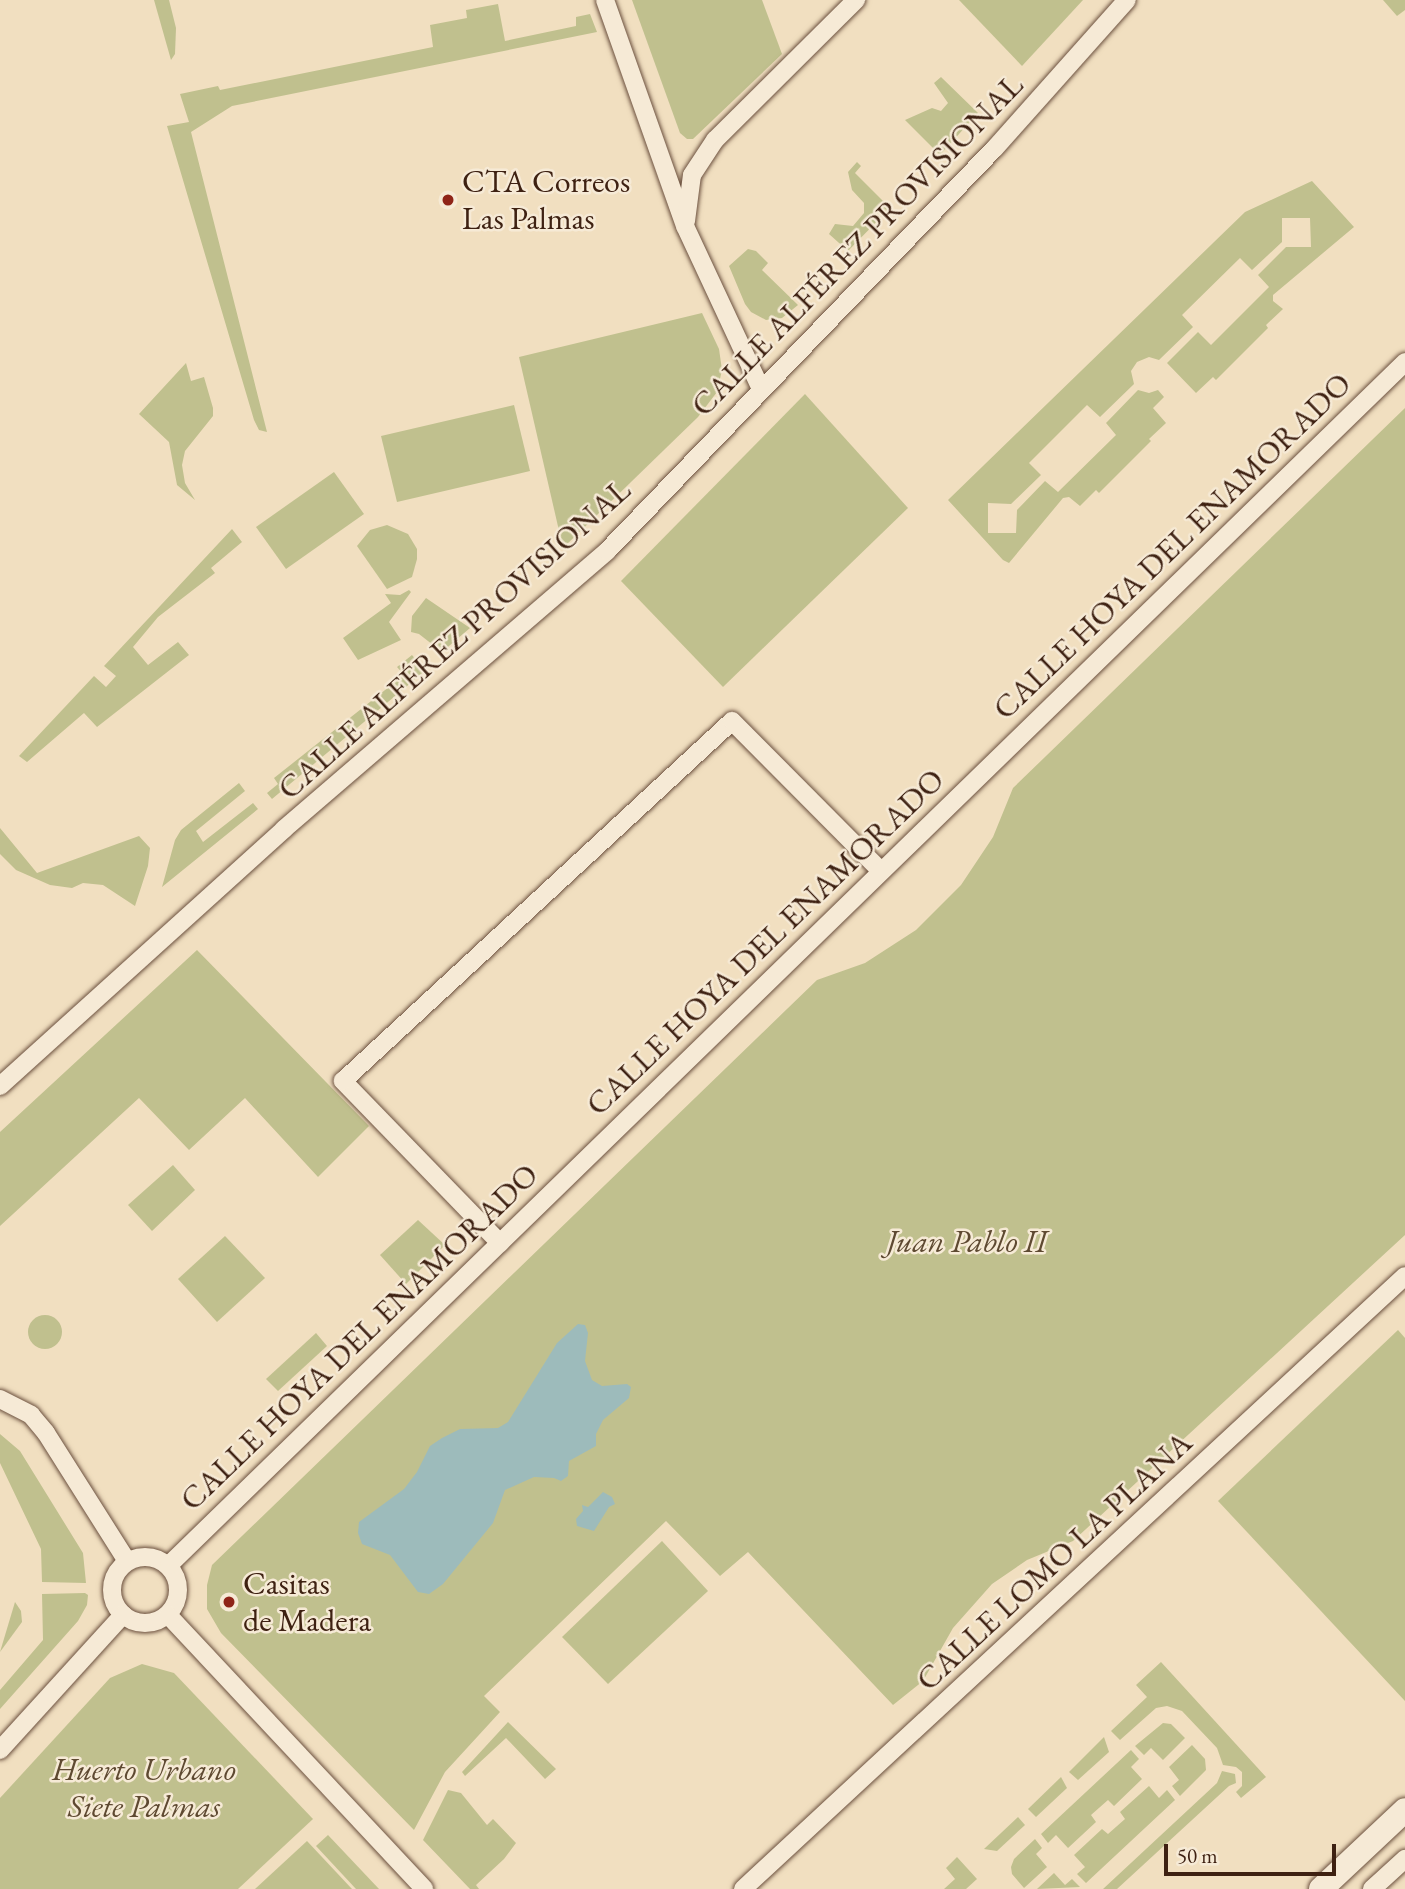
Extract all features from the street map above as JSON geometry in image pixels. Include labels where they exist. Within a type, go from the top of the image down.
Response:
[{"type":"street","points":[[604,0],[685,226],[761,389]]},
{"type":"street","points":[[685,226],[692,175],[715,140],[856,0]]},
{"type":"street","name":"CALLE ALFÉREZ PROVISIONAL","points":[[0,1086],[284,829],[607,551],[995,148],[1127,0]]},
{"type":"street","name":"CALLE HOYA DEL ENAMORADO","points":[[169,1565],[880,870],[1405,362]]},
{"type":"street","points":[[500,1243],[343,1081],[732,721],[880,870]]},
{"type":"street","name":"CALLE LOMO LA PLANA","points":[[743,1889],[1405,1276]]},
{"type":"street","points":[[0,1399],[31,1415],[46,1433],[127,1561]]},
{"type":"street","points":[[141,1556],[156,1558],[169,1565],[178,1581],[178,1600],[168,1615],[153,1622],[137,1622],[123,1615],[114,1602],[112,1587],[117,1572],[127,1561],[141,1556]]},
{"type":"street","points":[[0,1750],[123,1615]]},
{"type":"street","points":[[168,1615],[424,1889]]},
{"type":"street","points":[[1321,1889],[1405,1810]]},
{"type":"street","points":[[1372,1889],[1405,1858]]},
{"type":"green space","points":[[154,0],[169,0],[176,28],[175,54],[171,60]]},
{"type":"green space","points":[[632,0],[762,0],[782,54],[693,139],[687,139],[680,133]]},
{"type":"green space","points":[[959,0],[1083,0],[1022,66]]},
{"type":"green space","points":[[1383,0],[1405,0],[1405,10],[1397,16]]},
{"type":"green space","points":[[498,4],[505,41],[576,26],[576,17],[590,14],[597,32],[232,106],[191,132],[267,432],[259,430],[167,126],[189,122],[180,94],[218,86],[220,90],[433,47],[430,25],[467,18],[466,10]]},
{"type":"green space","points":[[941,77],[978,113],[940,155],[905,120],[932,108],[941,111],[948,103],[934,83]]},
{"type":"green space","points":[[857,162],[861,166],[855,173],[890,208],[848,251],[829,234],[835,224],[853,226],[864,213],[864,203],[852,190],[848,172]]},
{"type":"green space","points":[[1312,181],[1354,227],[1273,295],[1273,301],[1283,309],[1266,325],[1268,328],[1216,380],[1213,377],[1196,393],[1167,363],[1198,332],[1211,345],[1269,287],[1258,275],[1286,247],[1311,247],[1310,218],[1282,218],[1282,242],[1252,270],[1240,258],[1182,315],[1193,327],[1159,360],[1149,357],[1137,362],[1131,371],[1134,384],[1100,417],[1087,405],[1029,463],[1041,475],[1011,504],[988,503],[988,533],[1016,533],[1017,510],[1045,481],[1058,492],[1116,435],[1106,423],[1138,390],[1149,393],[1158,390],[1164,397],[1153,408],[1166,423],[1149,439],[1151,441],[1099,493],[1096,490],[1080,506],[1069,497],[1063,498],[1009,563],[1003,560],[948,500],[1245,212]]},
{"type":"green space","points":[[748,249],[756,251],[768,263],[762,270],[798,305],[782,318],[766,320],[751,312],[745,304],[729,266]]},
{"type":"green space","points":[[702,313],[719,349],[722,370],[717,392],[698,417],[563,548],[519,357]]},
{"type":"green space","points":[[186,363],[191,381],[204,377],[213,408],[213,416],[185,451],[182,465],[185,483],[195,500],[177,485],[169,442],[139,414]]},
{"type":"green space","points":[[805,394],[908,508],[723,687],[621,581]]},
{"type":"green space","points":[[514,405],[530,471],[397,502],[381,436]]},
{"type":"green space","name":"Juan Pablo II","points":[[1405,408],[1405,1235],[1073,1541],[1027,1560],[992,1584],[953,1628],[923,1681],[893,1705],[748,1552],[720,1576],[666,1521],[484,1696],[500,1712],[445,1772],[414,1830],[221,1633],[207,1609],[207,1585],[212,1565],[817,980],[865,963],[916,930],[961,885],[993,837],[1013,788]]},
{"type":"green space","points":[[334,472],[364,514],[286,569],[256,527]]},
{"type":"green space","points":[[387,525],[408,534],[417,549],[417,559],[412,577],[387,589],[357,546],[370,530]]},
{"type":"green space","points":[[232,529],[242,542],[211,568],[215,573],[158,617],[133,647],[148,665],[178,642],[189,655],[97,727],[84,713],[27,762],[19,756],[94,676],[106,687],[116,676],[104,666]]},
{"type":"green space","points":[[409,590],[411,592],[389,622],[401,640],[358,660],[343,638],[391,603],[385,594],[400,595]]},
{"type":"green space","points":[[426,598],[470,628],[442,652],[419,634],[411,632],[412,616]]},
{"type":"green space","points":[[412,655],[425,671],[272,799],[267,793],[278,784],[274,778],[404,675],[397,667]]},
{"type":"green space","points":[[239,783],[245,791],[196,831],[203,842],[253,803],[258,809],[162,887],[175,840],[181,830]]},
{"type":"green space","points":[[0,828],[37,873],[139,836],[150,848],[148,866],[135,906],[103,885],[83,883],[72,888],[50,885],[16,870],[0,854]]},
{"type":"green space","points":[[197,950],[369,1126],[318,1177],[245,1098],[189,1150],[139,1098],[0,1226],[0,1132]]},
{"type":"green space","points":[[173,1165],[195,1190],[152,1231],[128,1205]]},
{"type":"green space","points":[[418,1220],[445,1245],[406,1284],[380,1255]]},
{"type":"green space","points":[[225,1236],[265,1278],[217,1322],[178,1279]]},
{"type":"green space","points":[[45,1315],[57,1320],[62,1332],[57,1344],[45,1349],[33,1344],[28,1332],[33,1320]]},
{"type":"green space","points":[[1398,1330],[1405,1338],[1405,1701],[1218,1501]]},
{"type":"green space","points":[[316,1333],[327,1346],[278,1391],[266,1379]]},
{"type":"green space","points":[[0,1434],[20,1451],[83,1553],[86,1583],[42,1582],[41,1549],[0,1463]]},
{"type":"green space","points":[[662,1541],[708,1591],[608,1684],[562,1637]]},
{"type":"green space","points":[[42,1594],[88,1595],[87,1605],[78,1621],[0,1709],[0,1690],[43,1640]]},
{"type":"green space","points":[[15,1602],[21,1611],[22,1622],[0,1652]]},
{"type":"green space","points":[[1161,1662],[1266,1777],[1241,1798],[1236,1792],[1242,1786],[1242,1772],[1236,1767],[1223,1765],[1217,1748],[1182,1711],[1167,1706],[1156,1708],[1120,1740],[1111,1731],[1147,1697],[1136,1685]]},
{"type":"green space","name":"Huerto Urbano Siete Palmas","points":[[142,1664],[174,1673],[313,1819],[238,1889],[0,1889],[0,1798],[110,1678]]},
{"type":"green space","points":[[508,1722],[556,1769],[545,1779],[506,1738],[465,1776],[462,1772]]},
{"type":"green space","points":[[1163,1723],[1171,1724],[1185,1738],[1163,1760],[1151,1748],[1144,1755],[1135,1746]]},
{"type":"green space","points":[[1104,1737],[1109,1752],[1078,1780],[1069,1772]]},
{"type":"green space","points":[[1192,1745],[1205,1759],[1206,1770],[1180,1796],[1172,1786],[1179,1780],[1169,1767]]},
{"type":"green space","points":[[1131,1750],[1139,1759],[1131,1767],[1142,1779],[1114,1806],[1108,1800],[1091,1815],[1096,1822],[1068,1848],[1056,1835],[1048,1843],[1041,1834]]},
{"type":"green space","points":[[1222,1771],[1235,1774],[1236,1783],[1229,1786],[1117,1889],[1103,1889],[1217,1783]]},
{"type":"green space","points":[[1061,1777],[1067,1788],[1036,1817],[1028,1809]]},
{"type":"green space","points":[[1149,1786],[1159,1798],[1167,1790],[1175,1800],[1086,1883],[1077,1874],[1085,1867],[1074,1855],[1102,1829],[1108,1834],[1125,1819],[1120,1812]]},
{"type":"green space","points":[[448,1790],[461,1793],[487,1825],[493,1819],[516,1843],[504,1859],[476,1885],[479,1889],[470,1889],[423,1840]]},
{"type":"green space","points":[[1018,1817],[1025,1825],[997,1851],[984,1849]]},
{"type":"green space","points":[[328,1835],[379,1889],[356,1889],[316,1846]]},
{"type":"green space","points":[[1035,1839],[1042,1848],[1036,1854],[1047,1867],[1024,1888],[1012,1874],[1011,1867],[1014,1859]]},
{"type":"green space","points":[[307,1841],[352,1889],[255,1889]]},
{"type":"green space","points":[[957,1857],[977,1879],[966,1889],[944,1889],[955,1879],[946,1868]]},
{"type":"green space","points":[[1054,1873],[1065,1885],[1072,1879],[1080,1887],[1037,1889]]},
{"type":"water","points":[[578,1324],[585,1325],[588,1333],[585,1361],[592,1380],[602,1386],[627,1384],[631,1387],[629,1398],[603,1420],[596,1434],[596,1446],[569,1461],[568,1476],[561,1481],[534,1477],[505,1490],[493,1523],[443,1584],[429,1594],[418,1592],[390,1555],[362,1544],[358,1533],[359,1522],[404,1489],[417,1472],[430,1446],[460,1429],[498,1428],[508,1422],[557,1343]]},
{"type":"water","points":[[603,1492],[612,1497],[615,1504],[609,1507],[594,1531],[577,1526],[576,1519],[583,1511],[582,1505],[588,1507]]},
{"type":"place","name":"CTA Correos Las Palmas","points":[[448,200]]},
{"type":"place","name":"Casitas de Madera","points":[[229,1602]]}]
